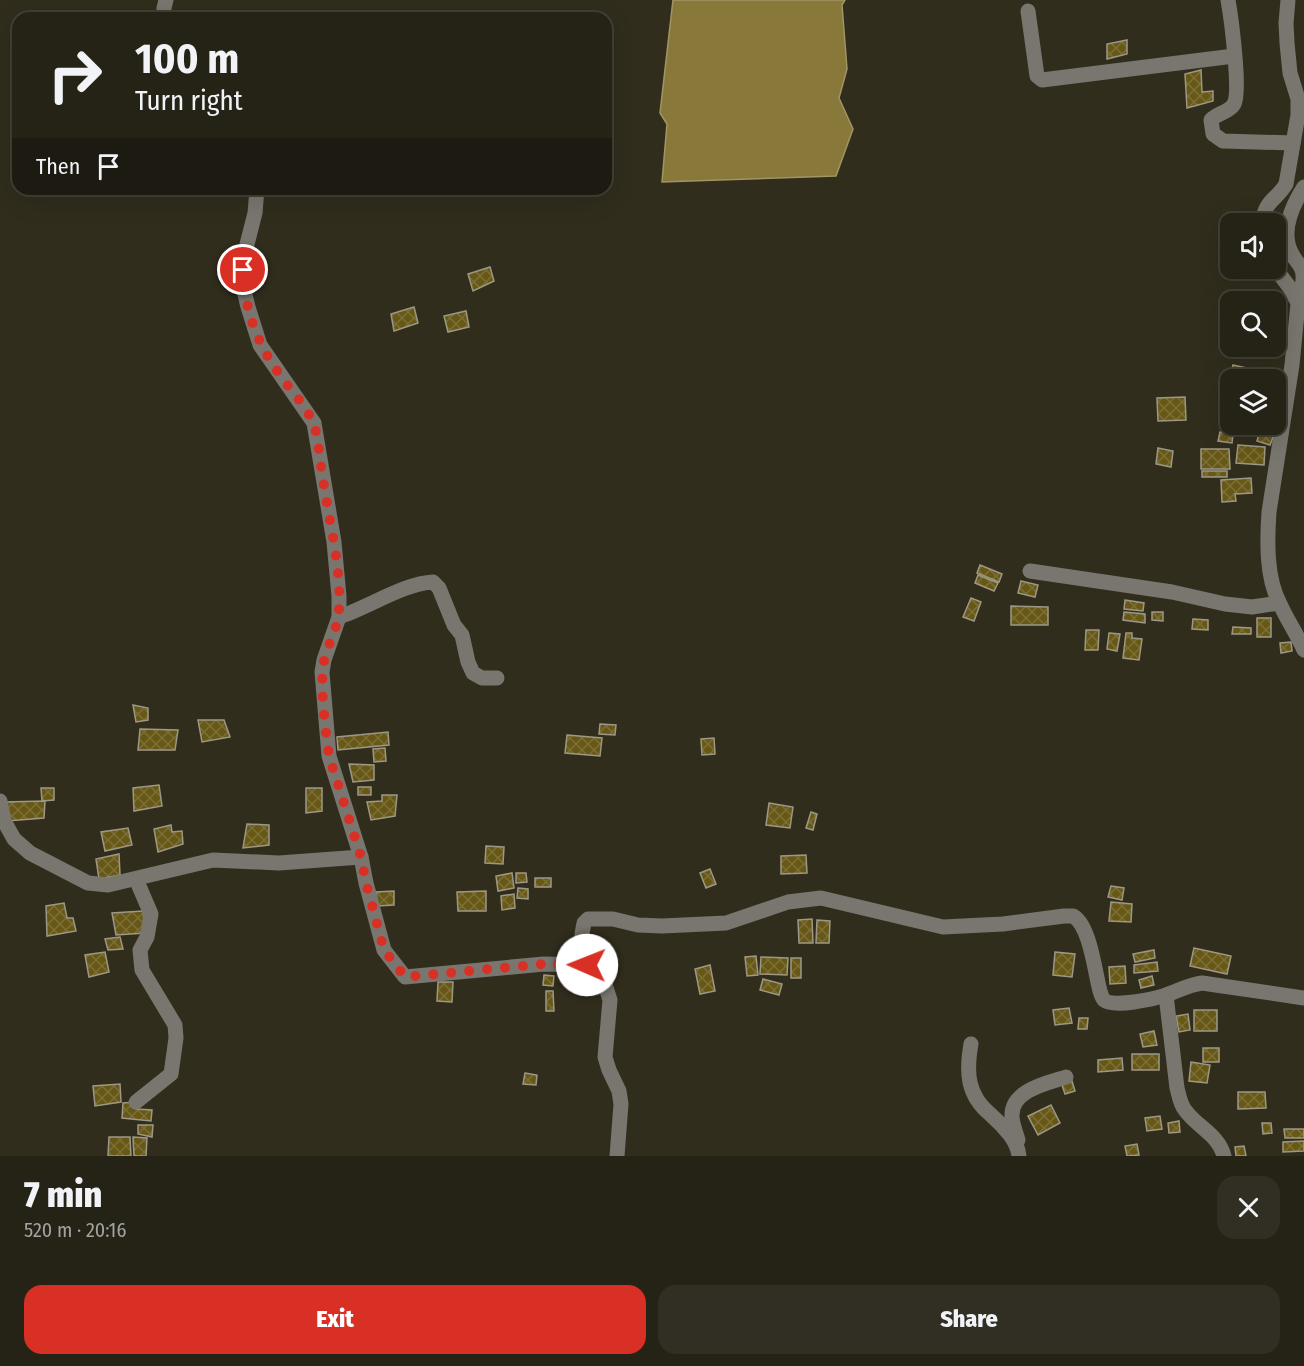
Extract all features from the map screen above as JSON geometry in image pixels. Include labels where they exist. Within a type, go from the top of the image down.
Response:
[{"type":"street","points":[[1228,0],[1236,99],[1229,110],[1214,116],[1211,120],[1213,134],[1223,141],[1293,143]]},
{"type":"street","points":[[1264,213],[1268,204],[1286,184],[1298,115],[1298,99],[1290,73],[1288,55],[1286,23],[1288,0]]},
{"type":"street","points":[[1028,11],[1037,76],[1042,80],[1234,56]]},
{"type":"street","points":[[1304,187],[1290,216],[1286,233],[1289,250],[1304,274],[1298,303],[1292,365],[1269,512],[1268,532],[1271,574],[1279,603],[1304,650]]},
{"type":"street","points":[[256,195],[255,213],[243,256],[243,286],[260,345],[314,423],[334,542],[339,588],[339,617],[322,672],[327,742],[329,756],[361,857],[384,950],[405,977],[544,964],[587,965],[602,975],[610,1000],[605,1057],[619,1091],[621,1104],[617,1156]]},
{"type":"street","points":[[1283,279],[1298,303]]},
{"type":"street","points":[[1030,571],[1172,591],[1225,604],[1252,607],[1279,603]]},
{"type":"street","points":[[339,617],[409,588],[433,582],[439,588],[454,625],[462,635],[472,671],[482,678],[497,678]]},
{"type":"street","points":[[0,801],[4,821],[14,839],[30,853],[88,883],[108,885],[213,860],[279,863],[361,857]]},
{"type":"street","points":[[136,879],[151,914],[147,937],[140,950],[142,970],[175,1025],[176,1038],[171,1074],[136,1102]]},
{"type":"street","points":[[587,965],[582,934],[584,923],[588,919],[613,919],[638,925],[662,926],[726,923],[788,902],[821,898],[943,927],[1003,924],[1073,916],[1082,924],[1100,991],[1106,1001],[1132,1002],[1166,995],[1181,988],[1202,983],[1304,998]]},
{"type":"street","points":[[1166,995],[1180,1102],[1193,1120],[1221,1145],[1224,1156]]},
{"type":"street","points":[[971,1044],[968,1064],[971,1089],[981,1106],[1001,1122],[1018,1151]]},
{"type":"street","points":[[1018,1151],[1012,1115],[1013,1107],[1030,1090],[1066,1077]]},
{"type":"shaded area","points":[[673,0],[845,0],[842,5],[847,69],[839,98],[853,129],[836,176],[662,182],[667,124],[660,113]]},
{"type":"building","points":[[1127,40],[1127,54],[1107,59],[1107,44]]},
{"type":"building","points":[[1201,70],[1202,92],[1213,91],[1213,101],[1187,108],[1185,74]]},
{"type":"building","points":[[490,267],[494,281],[473,291],[468,274]]},
{"type":"building","points":[[414,307],[418,323],[394,331],[391,314]]},
{"type":"building","points":[[466,311],[469,327],[448,332],[444,316]]},
{"type":"building","points":[[1233,365],[1247,368],[1247,369],[1232,369]]},
{"type":"building","points":[[1185,397],[1186,420],[1158,421],[1157,398]]},
{"type":"building","points":[[1220,432],[1220,435],[1233,435],[1232,443],[1218,441]]},
{"type":"building","points":[[1259,435],[1274,435],[1270,445],[1257,441]]},
{"type":"building","points":[[1238,445],[1265,447],[1264,465],[1236,463]]},
{"type":"building","points":[[1158,448],[1173,451],[1171,467],[1156,464]]},
{"type":"building","points":[[1201,449],[1229,449],[1230,469],[1201,469]]},
{"type":"building","points":[[1202,471],[1227,471],[1227,477],[1202,477]]},
{"type":"building","points":[[1251,478],[1252,493],[1235,494],[1236,501],[1222,502],[1221,480]]},
{"type":"building","points":[[980,565],[1002,574],[999,582],[977,573]]},
{"type":"building","points":[[978,575],[998,583],[994,591],[975,583]]},
{"type":"building","points":[[1021,581],[1038,585],[1035,597],[1018,593]]},
{"type":"building","points":[[971,598],[981,602],[974,621],[963,617]]},
{"type":"building","points":[[1125,600],[1144,603],[1143,611],[1124,609]]},
{"type":"building","points":[[1011,606],[1048,607],[1048,625],[1011,625]]},
{"type":"building","points":[[1124,612],[1145,614],[1145,623],[1123,620]]},
{"type":"building","points":[[1152,612],[1163,612],[1163,621],[1152,620]]},
{"type":"building","points":[[1257,618],[1271,618],[1271,637],[1257,637]]},
{"type":"building","points":[[1193,619],[1208,620],[1208,630],[1192,629]]},
{"type":"building","points":[[1233,627],[1251,628],[1251,634],[1232,634]]},
{"type":"building","points":[[1086,630],[1099,630],[1098,650],[1085,650]]},
{"type":"building","points":[[1109,633],[1120,634],[1117,651],[1107,649]]},
{"type":"building","points":[[1126,633],[1132,633],[1132,638],[1142,639],[1139,660],[1123,658]]},
{"type":"building","points":[[1291,642],[1292,651],[1281,653],[1280,643]]},
{"type":"building","points":[[133,705],[148,708],[148,720],[136,722]]},
{"type":"building","points":[[198,720],[224,720],[230,737],[202,742]]},
{"type":"building","points":[[600,724],[616,725],[615,735],[599,734]]},
{"type":"building","points":[[140,729],[178,730],[175,750],[138,750]]},
{"type":"building","points":[[388,732],[389,745],[338,750],[337,737]]},
{"type":"building","points":[[567,735],[602,738],[600,756],[565,753]]},
{"type":"building","points":[[714,738],[715,754],[702,755],[701,739]]},
{"type":"building","points":[[385,748],[386,761],[374,762],[373,749]]},
{"type":"building","points":[[349,764],[374,765],[374,780],[353,782]]},
{"type":"building","points":[[159,785],[162,806],[134,811],[133,788]]},
{"type":"building","points":[[358,787],[371,787],[371,795],[358,795]]},
{"type":"building","points":[[41,788],[54,788],[54,800],[42,801]]},
{"type":"building","points":[[306,788],[322,788],[322,811],[306,813]]},
{"type":"building","points":[[382,795],[397,795],[395,816],[371,820],[367,802],[382,801]]},
{"type":"building","points":[[45,801],[44,818],[7,821],[4,802]]},
{"type":"building","points":[[769,803],[793,807],[790,828],[766,825]]},
{"type":"building","points":[[811,812],[817,814],[813,830],[806,828]]},
{"type":"building","points":[[247,824],[269,825],[269,845],[243,848]]},
{"type":"building","points":[[171,825],[172,832],[182,831],[183,844],[158,852],[154,829]]},
{"type":"building","points":[[128,828],[132,845],[105,851],[101,832]]},
{"type":"building","points":[[486,846],[504,847],[503,864],[485,863]]},
{"type":"building","points":[[119,854],[120,875],[99,879],[96,859]]},
{"type":"building","points":[[806,855],[807,873],[781,874],[781,856]]},
{"type":"building","points":[[710,869],[716,884],[706,888],[700,873]]},
{"type":"building","points":[[512,873],[514,888],[498,891],[496,876]]},
{"type":"building","points":[[516,873],[526,873],[527,882],[516,883]]},
{"type":"building","points":[[535,878],[551,878],[551,887],[535,887]]},
{"type":"building","points":[[1111,886],[1124,888],[1122,900],[1108,897]]},
{"type":"building","points":[[518,888],[528,889],[528,899],[517,898]]},
{"type":"building","points":[[394,891],[394,905],[377,906],[376,892]]},
{"type":"building","points":[[486,891],[486,911],[458,911],[457,892]]},
{"type":"building","points":[[514,894],[515,908],[502,910],[501,896]]},
{"type":"building","points":[[1111,902],[1132,904],[1131,922],[1109,921]]},
{"type":"building","points":[[64,903],[67,918],[73,918],[76,931],[47,936],[46,906]]},
{"type":"building","points":[[143,911],[145,933],[116,935],[112,913]]},
{"type":"building","points":[[812,919],[813,943],[799,943],[798,920]]},
{"type":"building","points":[[817,920],[830,921],[829,943],[816,943]]},
{"type":"building","points":[[120,937],[123,949],[108,950],[105,939]]},
{"type":"building","points":[[1194,948],[1231,956],[1227,974],[1190,966]]},
{"type":"building","points":[[1154,950],[1155,958],[1135,962],[1133,954]]},
{"type":"building","points":[[105,952],[109,972],[89,977],[85,955]]},
{"type":"building","points":[[1055,952],[1075,954],[1072,977],[1053,975]]},
{"type":"building","points":[[756,956],[758,975],[747,976],[745,957]]},
{"type":"building","points":[[761,957],[788,958],[787,975],[760,974]]},
{"type":"building","points":[[791,958],[801,958],[801,978],[791,978]]},
{"type":"building","points":[[1157,962],[1158,971],[1134,973],[1134,965]]},
{"type":"building","points":[[710,965],[715,991],[700,994],[695,969]]},
{"type":"building","points":[[1125,966],[1126,983],[1110,984],[1109,967]]},
{"type":"building","points":[[544,975],[554,976],[553,986],[543,985]]},
{"type":"building","points":[[1152,976],[1154,985],[1141,988],[1139,980]]},
{"type":"building","points":[[763,979],[782,984],[779,995],[760,990]]},
{"type":"building","points":[[438,982],[453,982],[452,1002],[437,1001]]},
{"type":"building","points":[[546,991],[553,991],[554,1011],[546,1011]]},
{"type":"building","points":[[1069,1008],[1072,1023],[1055,1025],[1053,1010]]},
{"type":"building","points":[[1194,1010],[1217,1010],[1217,1031],[1194,1031]]},
{"type":"building","points":[[1188,1014],[1190,1030],[1179,1032],[1176,1016]]},
{"type":"building","points":[[1079,1018],[1088,1018],[1087,1029],[1078,1029]]},
{"type":"building","points":[[1154,1031],[1157,1045],[1143,1047],[1140,1034]]},
{"type":"building","points":[[1203,1048],[1219,1048],[1219,1062],[1203,1062]]},
{"type":"building","points":[[1132,1054],[1159,1054],[1159,1070],[1132,1070]]},
{"type":"building","points":[[1122,1058],[1123,1070],[1098,1072],[1098,1060]]},
{"type":"building","points":[[1191,1062],[1210,1065],[1207,1083],[1189,1081]]},
{"type":"building","points":[[525,1073],[537,1075],[536,1085],[523,1084]]},
{"type":"building","points":[[1072,1081],[1075,1091],[1065,1094],[1062,1085]]},
{"type":"building","points":[[120,1084],[121,1102],[95,1106],[93,1086]]},
{"type":"building","points":[[1238,1092],[1265,1092],[1266,1108],[1238,1109]]},
{"type":"building","points":[[136,1102],[136,1109],[152,1110],[151,1121],[122,1118],[123,1103]]},
{"type":"building","points":[[1051,1105],[1060,1123],[1038,1135],[1028,1116]]},
{"type":"building","points":[[1160,1116],[1162,1129],[1147,1131],[1145,1118]]},
{"type":"building","points":[[1179,1121],[1180,1132],[1169,1133],[1168,1123]]},
{"type":"building","points":[[1262,1123],[1271,1123],[1272,1133],[1263,1134]]},
{"type":"building","points":[[138,1125],[153,1125],[152,1137],[138,1134]]},
{"type":"building","points":[[1284,1129],[1304,1129],[1304,1138],[1285,1138]]},
{"type":"building","points":[[109,1137],[130,1137],[131,1156],[108,1156]]},
{"type":"building","points":[[133,1137],[147,1138],[146,1156],[134,1156]]},
{"type":"building","points":[[1304,1141],[1304,1151],[1283,1152],[1283,1142]]},
{"type":"building","points":[[1137,1144],[1139,1155],[1127,1156],[1125,1146]]},
{"type":"building","points":[[1244,1146],[1246,1156],[1236,1156],[1235,1147]]},
{"type":"route","points":[[243,270],[243,286],[260,345],[314,423],[334,542],[339,596],[339,617],[322,672],[327,742],[329,756],[361,857],[384,950],[394,966],[405,977],[544,964],[587,965]]}]
